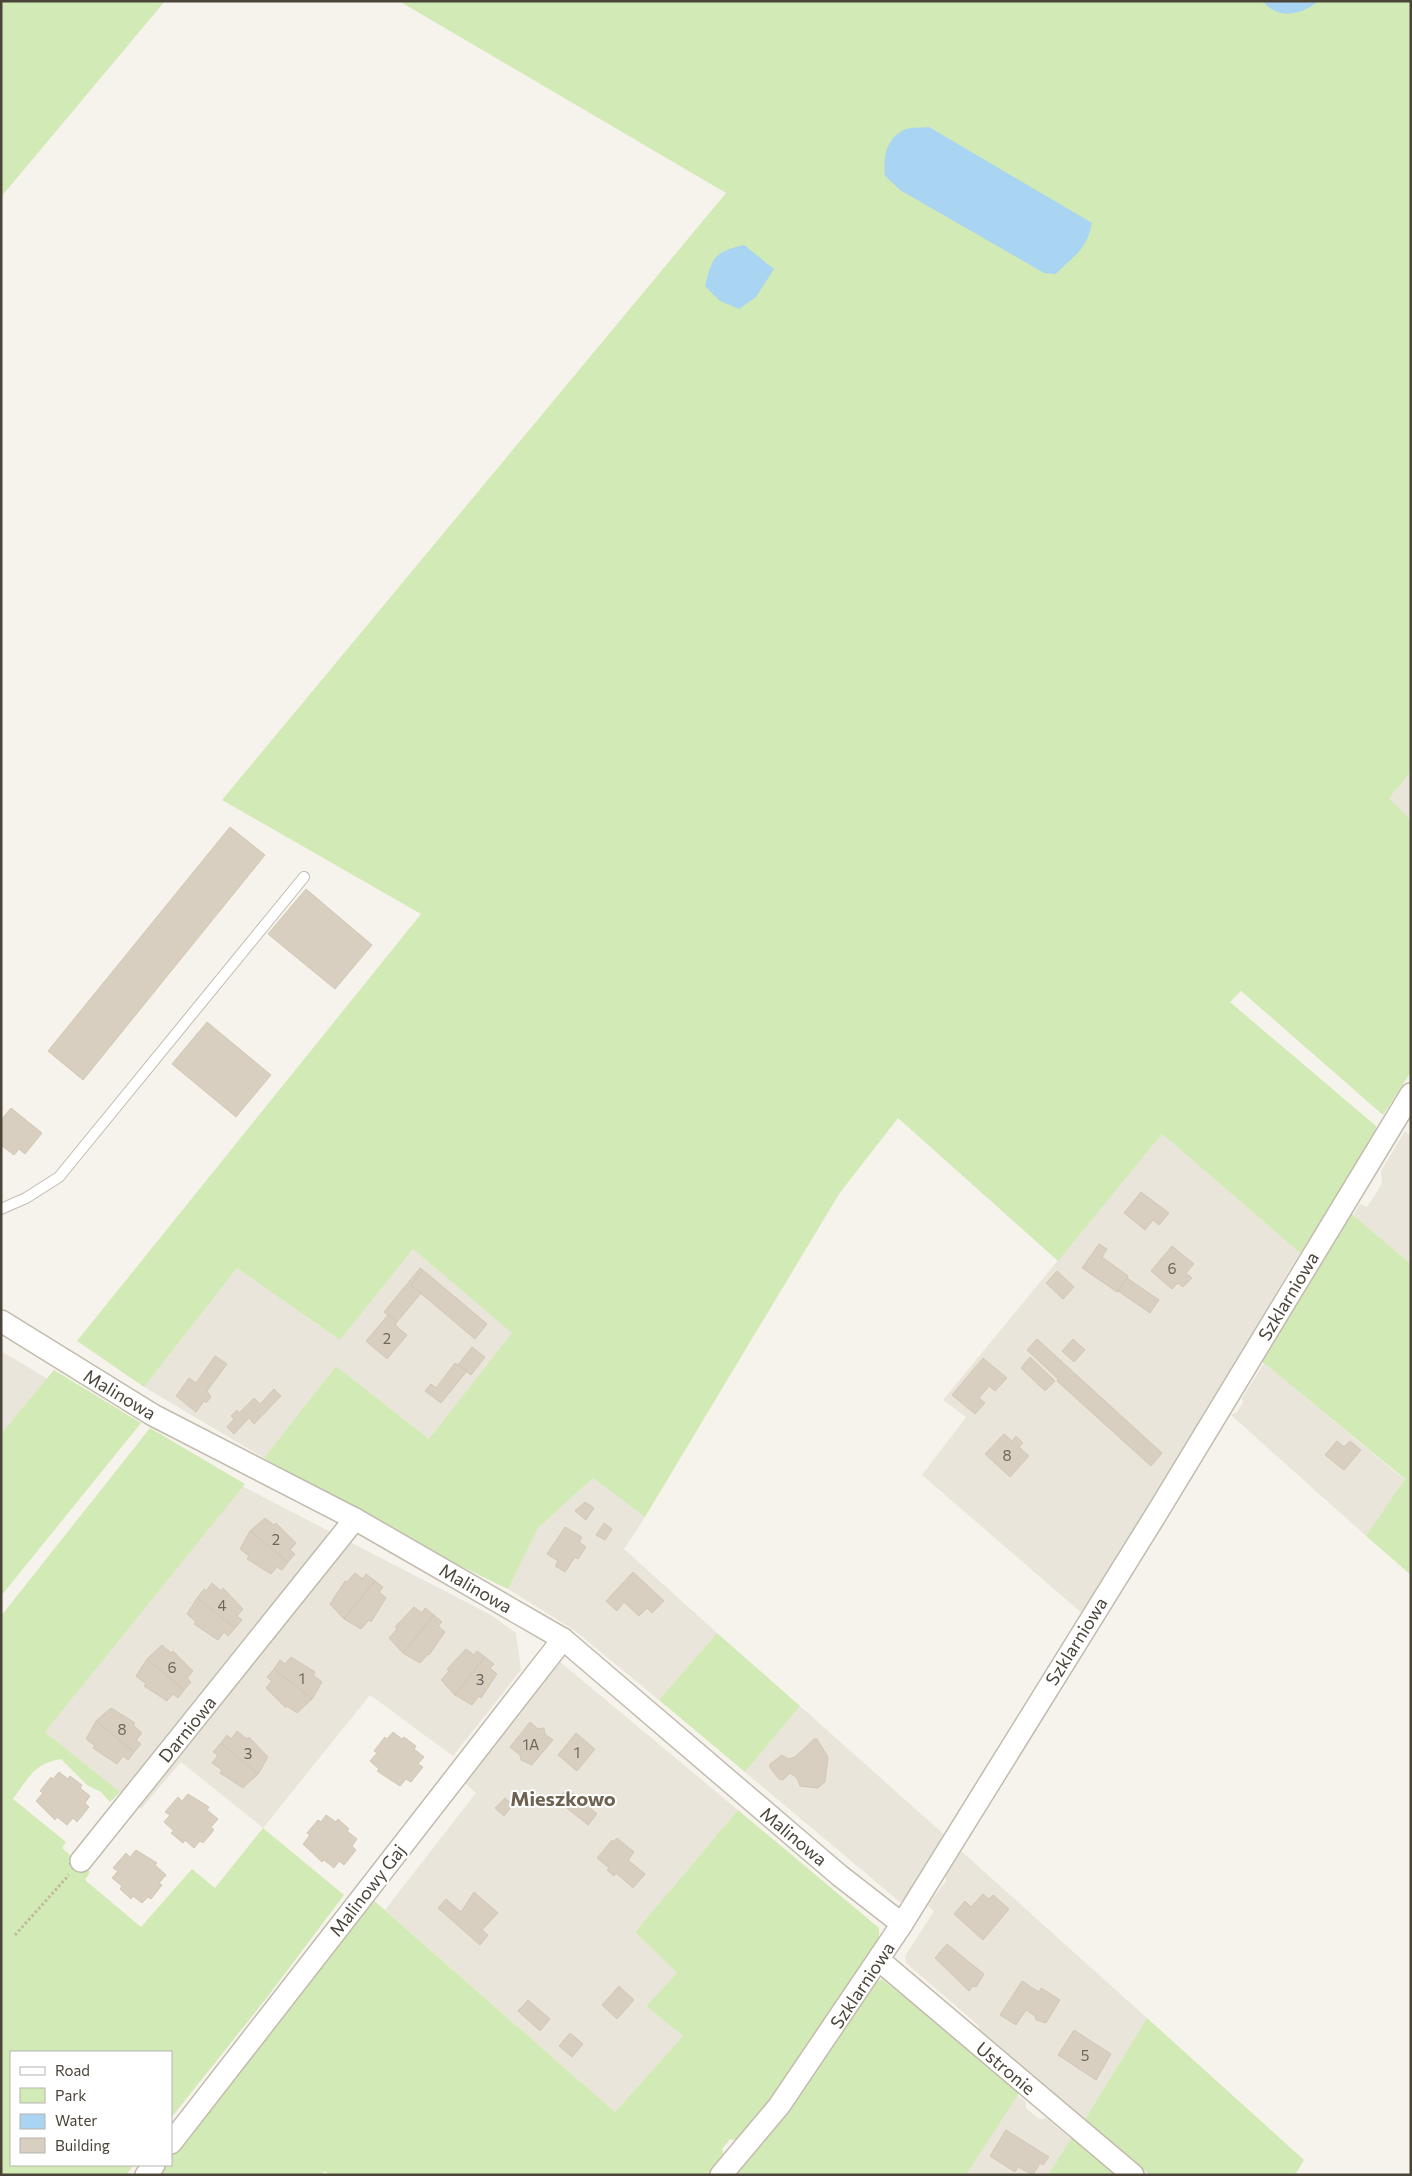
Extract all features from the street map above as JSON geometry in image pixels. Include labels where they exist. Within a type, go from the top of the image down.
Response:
[{"type":"street","name":"Szklarniowa","points":[[721,2175],[779,2106],[902,1924],[1160,1508],[1411,1094]]},
{"type":"street","name":"Malinowa","points":[[1,1321],[153,1415],[355,1519],[563,1639],[839,1874],[902,1924]]},
{"type":"street","name":"Darniowa","points":[[81,1862],[355,1519]]},
{"type":"street","name":"Malinowy Gaj","points":[[172,2142],[563,1639]]},
{"type":"street","name":"Ustronie","points":[[879,1960],[1133,2175]]},
{"type":"lane","points":[[1,1209],[26,1198],[60,1178],[304,877]]},
{"type":"path","points":[[15,1935],[81,1862]]},
{"type":"shaded area","points":[[1411,772],[1411,820],[1389,798]]},
{"type":"shaded area","points":[[1405,1131],[1411,1137],[1411,1264],[1353,1215],[1360,1204],[1367,1207],[1377,1192],[1382,1183],[1381,1171]]},
{"type":"shaded area","points":[[1162,1134],[1300,1253],[1083,1614],[922,1475],[966,1417],[943,1400]]},
{"type":"shaded area","points":[[413,1249],[513,1333],[429,1439],[336,1366],[264,1458],[144,1387],[237,1268],[340,1340]]},
{"type":"shaded area","points":[[1,1351],[48,1379],[1,1434]]},
{"type":"shaded area","points":[[1264,1363],[1405,1480],[1366,1536],[1231,1415],[1237,1412],[1243,1402],[1242,1398]]},
{"type":"shaded area","points":[[593,1478],[645,1517],[624,1549],[717,1633],[659,1700],[574,1630],[508,1589],[538,1528]]},
{"type":"shaded area","points":[[242,1486],[491,1615],[516,1633],[521,1670],[453,1756],[370,1695],[263,1828],[181,1762],[141,1809],[45,1732]]},
{"type":"shaded area","points":[[559,1661],[738,1810],[635,1932],[677,1973],[646,2006],[683,2036],[615,2112],[385,1910],[476,1793],[465,1783]]},
{"type":"shaded area","points":[[800,1706],[948,1838],[911,1899],[900,1902],[745,1772]]},
{"type":"shaded area","points":[[960,1850],[1147,2018],[1084,2121],[977,2030],[979,2026],[906,1963],[905,1956],[934,1911],[927,1905],[946,1881],[945,1873]]},
{"type":"shaded area","points":[[1017,2095],[1026,2102],[1026,2108],[1039,2119],[1046,2118],[1071,2139],[1048,2175],[966,2175]]},
{"type":"green space","points":[[1,1],[165,1],[1,197]]},
{"type":"green space","points":[[399,1],[1411,1],[1411,772],[1389,798],[1411,820],[1411,1072],[1383,1115],[1241,991],[1230,1002],[1376,1126],[1373,1141],[1300,1253],[1162,1134],[1058,1261],[898,1118],[839,1194],[645,1517],[593,1478],[538,1528],[508,1589],[403,1538],[264,1458],[336,1366],[429,1439],[512,1333],[413,1249],[340,1340],[237,1268],[144,1387],[77,1341],[421,914],[222,800],[726,193]]},
{"type":"green space","points":[[1347,1210],[1411,1264],[1411,1575],[1366,1536],[1405,1479],[1264,1363],[1255,1362]]},
{"type":"green space","points":[[54,1370],[141,1423],[1,1596],[1,1434]]},
{"type":"green space","points":[[150,1428],[245,1484],[45,1732],[120,1792],[110,1802],[101,1792],[87,1785],[61,1759],[44,1764],[32,1773],[13,1799],[66,1842],[62,1848],[90,1872],[85,1880],[141,1927],[192,1869],[215,1888],[263,1828],[344,1895],[265,2000],[172,2117],[172,2051],[10,2051],[10,2166],[133,2166],[126,2175],[1,2175],[1,1616]]},
{"type":"green space","points":[[717,1633],[800,1706],[745,1772],[659,1700]]},
{"type":"green space","points":[[738,1810],[879,1928],[879,1942],[792,2075],[739,2141],[730,2139],[722,2149],[724,2156],[708,2175],[329,2175],[325,2171],[321,2175],[154,2175],[161,2166],[172,2166],[172,2152],[371,1898],[615,2112],[683,2036],[646,2006],[677,1973],[635,1932]]},
{"type":"green space","points":[[882,1979],[1021,2090],[966,2175],[731,2175],[867,1986]]},
{"type":"green space","points":[[1147,2018],[1304,2160],[1295,2175],[1150,2175],[1084,2121]]},
{"type":"green space","points":[[1074,2134],[1124,2175],[1048,2175]]},
{"type":"water","points":[[1263,1],[1318,1],[1305,10],[1283,13],[1275,11]]},
{"type":"water","points":[[929,127],[1092,223],[1087,240],[1079,252],[1056,274],[1044,273],[900,190],[885,176],[885,155],[887,149],[894,137],[906,129]]},
{"type":"water","points":[[744,245],[774,269],[756,297],[739,309],[720,301],[705,286],[710,268],[716,257],[726,251]]},
{"type":"building","points":[[230,827],[265,855],[83,1080],[48,1051]]},
{"type":"building","points":[[306,889],[372,945],[335,989],[268,934]]},
{"type":"building","points":[[207,1022],[271,1075],[236,1117],[172,1064]]},
{"type":"building","points":[[11,1108],[42,1133],[25,1154],[19,1149],[14,1155],[1,1145],[1,1120]]},
{"type":"building","points":[[1141,1192],[1169,1213],[1159,1225],[1153,1220],[1145,1230],[1124,1213]]},
{"type":"building","points":[[1099,1244],[1107,1249],[1102,1257],[1128,1276],[1117,1292],[1082,1268]]},
{"type":"building","points":[[1172,1246],[1194,1264],[1186,1273],[1192,1278],[1183,1287],[1178,1283],[1172,1289],[1151,1271]]},
{"type":"building","points":[[420,1268],[423,1270],[411,1285],[421,1293],[397,1322],[384,1312]]},
{"type":"building","points":[[423,1270],[487,1324],[475,1339],[411,1285]]},
{"type":"building","points":[[1057,1271],[1074,1287],[1063,1299],[1046,1283]]},
{"type":"building","points":[[1127,1278],[1159,1300],[1150,1313],[1118,1291]]},
{"type":"building","points":[[388,1315],[397,1322],[395,1325],[407,1335],[387,1359],[366,1341]]},
{"type":"building","points":[[1037,1339],[1162,1453],[1151,1466],[1057,1381],[1058,1379],[1027,1350]]},
{"type":"building","points":[[1073,1339],[1085,1350],[1074,1362],[1062,1351]]},
{"type":"building","points":[[472,1347],[485,1357],[471,1375],[458,1365]]},
{"type":"building","points":[[215,1356],[227,1364],[207,1391],[211,1397],[206,1403],[204,1401],[196,1412],[176,1396],[189,1378],[196,1383]]},
{"type":"building","points":[[1030,1357],[1055,1381],[1045,1391],[1021,1368]]},
{"type":"building","points":[[983,1358],[1007,1378],[995,1391],[989,1386],[979,1398],[985,1403],[975,1414],[952,1395]]},
{"type":"building","points":[[455,1363],[467,1371],[441,1403],[425,1391],[431,1384],[436,1388]]},
{"type":"building","points":[[274,1389],[281,1396],[254,1424],[249,1418],[234,1434],[227,1427],[234,1419],[231,1416],[237,1410],[239,1413],[254,1398],[260,1404]]},
{"type":"building","points":[[1004,1434],[1012,1441],[1016,1436],[1023,1443],[1019,1447],[1029,1456],[1010,1477],[985,1454]]},
{"type":"building","points":[[1337,1441],[1344,1447],[1350,1441],[1361,1450],[1344,1470],[1325,1455]]},
{"type":"building","points":[[585,1502],[594,1508],[586,1520],[575,1511]]},
{"type":"building","points":[[265,1518],[274,1525],[276,1523],[296,1543],[290,1550],[295,1554],[288,1562],[250,1531]]},
{"type":"building","points":[[604,1523],[612,1529],[605,1540],[596,1535]]},
{"type":"building","points":[[565,1527],[582,1537],[579,1542],[586,1547],[578,1559],[575,1557],[565,1572],[555,1566],[558,1561],[547,1554]]},
{"type":"building","points":[[250,1531],[288,1562],[282,1570],[277,1567],[271,1574],[247,1559],[249,1556],[240,1549]]},
{"type":"building","points":[[633,1572],[664,1601],[652,1613],[647,1608],[639,1616],[624,1602],[617,1611],[606,1601]]},
{"type":"building","points":[[355,1573],[363,1579],[366,1574],[375,1581],[344,1619],[330,1604],[345,1581],[347,1582]]},
{"type":"building","points":[[375,1581],[383,1587],[379,1592],[386,1598],[371,1622],[369,1620],[361,1629],[344,1619]]},
{"type":"building","points":[[212,1583],[221,1591],[223,1588],[243,1609],[237,1616],[242,1620],[235,1628],[197,1598]]},
{"type":"building","points":[[197,1598],[235,1628],[228,1636],[224,1632],[218,1640],[194,1624],[196,1622],[187,1614]]},
{"type":"building","points":[[414,1607],[422,1613],[425,1608],[434,1615],[403,1653],[389,1638],[397,1629],[395,1627]]},
{"type":"building","points":[[434,1615],[442,1622],[438,1626],[445,1632],[429,1655],[420,1663],[403,1653]]},
{"type":"building","points":[[162,1645],[171,1653],[173,1651],[193,1671],[187,1678],[191,1682],[184,1690],[147,1659]]},
{"type":"building","points":[[466,1649],[474,1655],[477,1651],[485,1657],[455,1695],[441,1680],[449,1671],[447,1669]]},
{"type":"building","points":[[291,1657],[315,1672],[313,1675],[322,1682],[312,1699],[274,1669],[280,1660],[285,1664]]},
{"type":"building","points":[[485,1657],[494,1664],[490,1668],[497,1674],[481,1698],[479,1696],[472,1705],[455,1695]]},
{"type":"building","points":[[147,1659],[184,1690],[178,1698],[173,1694],[167,1701],[144,1686],[146,1684],[136,1676]]},
{"type":"building","points":[[274,1669],[312,1699],[297,1713],[287,1706],[286,1708],[266,1688],[272,1681],[267,1677]]},
{"type":"building","points":[[111,1708],[135,1723],[133,1725],[142,1733],[136,1740],[141,1744],[134,1752],[96,1721]]},
{"type":"building","points":[[96,1721],[134,1752],[128,1760],[123,1756],[117,1764],[93,1748],[95,1746],[86,1739]]},
{"type":"building","points":[[530,1722],[538,1729],[544,1728],[545,1734],[553,1740],[532,1765],[521,1760],[520,1755],[510,1747]]},
{"type":"building","points":[[237,1731],[247,1739],[249,1737],[268,1757],[258,1774],[221,1743],[227,1735],[231,1739]]},
{"type":"building","points":[[393,1732],[416,1746],[414,1749],[424,1757],[418,1764],[423,1767],[411,1782],[406,1779],[400,1786],[377,1771],[379,1769],[370,1761],[377,1753],[374,1751],[385,1737],[387,1739]]},
{"type":"building","points":[[576,1733],[595,1749],[577,1771],[558,1755]]},
{"type":"building","points":[[814,1739],[817,1739],[828,1757],[825,1782],[818,1788],[800,1786],[797,1778],[790,1773],[783,1780],[779,1779],[770,1768],[770,1764],[782,1755],[788,1759],[795,1757]]},
{"type":"building","points":[[221,1743],[258,1774],[243,1788],[220,1773],[222,1770],[212,1763],[218,1755],[213,1752]]},
{"type":"building","points":[[59,1772],[68,1779],[70,1776],[82,1785],[80,1788],[90,1796],[85,1803],[89,1807],[77,1822],[73,1818],[67,1825],[57,1817],[55,1820],[36,1801],[43,1793],[40,1791],[51,1777],[53,1779]]},
{"type":"building","points":[[567,1789],[597,1814],[588,1825],[557,1800]]},
{"type":"building","points":[[188,1794],[209,1807],[207,1810],[218,1819],[211,1827],[214,1830],[203,1843],[200,1841],[194,1848],[185,1840],[183,1843],[171,1833],[174,1831],[164,1822],[170,1815],[165,1812],[178,1797],[182,1801]]},
{"type":"building","points":[[505,1798],[513,1805],[504,1816],[495,1808]]},
{"type":"building","points":[[326,1815],[336,1822],[338,1819],[349,1829],[347,1831],[357,1839],[352,1846],[356,1850],[344,1865],[339,1861],[334,1868],[324,1860],[322,1862],[303,1844],[310,1835],[307,1833],[318,1820],[321,1822]]},
{"type":"building","points":[[617,1838],[634,1852],[628,1860],[645,1874],[633,1888],[616,1873],[614,1876],[607,1870],[609,1868],[597,1858],[612,1840],[613,1842]]},
{"type":"building","points":[[136,1850],[157,1863],[155,1865],[166,1875],[159,1883],[162,1885],[151,1899],[148,1897],[142,1903],[133,1896],[131,1899],[120,1889],[122,1886],[112,1878],[118,1871],[113,1868],[126,1853],[130,1857]]},
{"type":"building","points":[[474,1892],[498,1913],[482,1930],[488,1935],[480,1945],[438,1908],[446,1899],[461,1912]]},
{"type":"building","points":[[983,1894],[989,1899],[993,1895],[1009,1909],[983,1940],[954,1914],[965,1901],[971,1907]]},
{"type":"building","points":[[947,1944],[984,1974],[976,1987],[973,1986],[969,1991],[935,1958]]},
{"type":"building","points":[[1022,1981],[1039,1992],[1041,1988],[1060,2000],[1046,2023],[1036,2020],[1035,2016],[1026,2010],[1016,2025],[1000,2015]]},
{"type":"building","points":[[619,1986],[634,2000],[617,2019],[602,2005]]},
{"type":"building","points":[[528,2000],[550,2019],[540,2031],[518,2011]]},
{"type":"building","points":[[1074,2030],[1111,2054],[1096,2080],[1058,2055]]},
{"type":"building","points":[[570,2033],[583,2044],[572,2057],[559,2046]]},
{"type":"building","points":[[1006,2130],[1049,2157],[1043,2165],[1040,2163],[1033,2175],[1018,2167],[1015,2172],[990,2156]]},
{"type":"district","name":"Mieszkowo","points":[[563,1798]]}]
